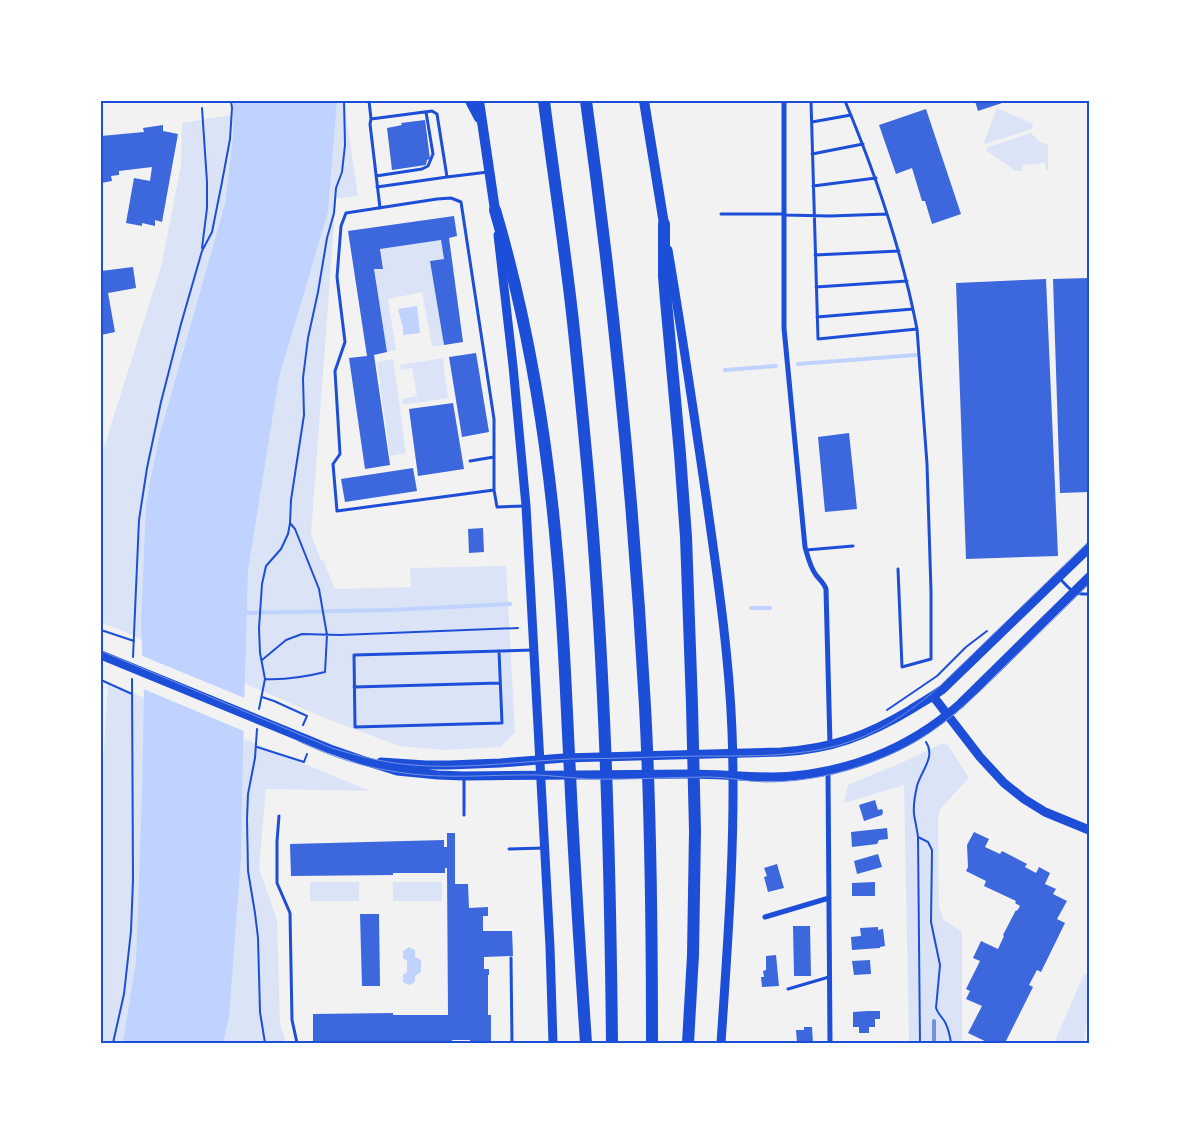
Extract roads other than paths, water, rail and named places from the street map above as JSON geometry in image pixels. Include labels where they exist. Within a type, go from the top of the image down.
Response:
[{"type":"highway","points":[[544,101],[572,311],[597,595],[608,830],[612,1043]]},
{"type":"highway","points":[[586,101],[625,433],[635,559],[649,829],[652,1043]]},
{"type":"highway","points":[[496,210],[522,313],[546,448],[557,552],[586,1043]]},
{"type":"highway","points":[[664,224],[664,276],[686,537],[692,704],[693,954],[688,1043]]},
{"type":"main road","points":[[470,101],[483,126]]},
{"type":"main road","points":[[480,101],[496,210]]},
{"type":"main road","points":[[644,101],[664,224]]},
{"type":"main road","points":[[646,113],[649,101]]},
{"type":"street","points":[[784,101],[784,328],[806,550],[813,571],[826,589],[830,745]]},
{"type":"street","points":[[496,210],[526,506],[550,947],[553,1043]]},
{"type":"street","points":[[664,224],[683,338],[723,614],[728,669],[733,775],[733,834],[732,878],[721,1043]]},
{"type":"street","points":[[362,760],[426,765],[500,763],[574,757],[797,751],[830,745],[878,728],[933,696],[952,681],[1089,548]]},
{"type":"street","points":[[101,655],[330,749],[397,771],[464,776],[714,774],[758,777],[784,776],[845,767],[899,746],[920,734],[947,715],[1089,577]]},
{"type":"street","points":[[933,696],[987,765],[1013,791],[1046,812],[1089,830]]},
{"type":"street","points":[[828,771],[830,1043]]},
{"type":"street","points":[[765,917],[829,898]]},
{"type":"lane","points":[[369,101],[380,208]]},
{"type":"lane","points":[[811,101],[818,339],[918,329]]},
{"type":"lane","points":[[845,101],[876,178],[899,250],[918,329],[927,464],[931,659],[902,667],[898,569]]},
{"type":"lane","points":[[372,119],[432,111],[437,114],[446,177]]},
{"type":"lane","points":[[376,176],[422,169],[428,166],[432,154],[426,112]]},
{"type":"lane","points":[[812,122],[851,114]]},
{"type":"lane","points":[[812,154],[863,144]]},
{"type":"lane","points":[[377,187],[490,172]]},
{"type":"lane","points":[[813,186],[876,178]]},
{"type":"lane","points":[[494,490],[337,511],[333,464],[340,454],[335,372],[345,342],[337,277],[341,226],[346,213],[437,199],[451,198],[461,202],[494,419],[494,490],[497,507],[526,506]]},
{"type":"lane","points":[[721,214],[814,216],[887,214]]},
{"type":"lane","points":[[815,255],[899,250]]},
{"type":"lane","points":[[816,287],[907,281]]},
{"type":"lane","points":[[817,317],[913,309]]},
{"type":"lane","points":[[470,461],[494,457]]},
{"type":"lane","points":[[806,550],[853,546]]},
{"type":"lane","points":[[1059,577],[1078,595],[1089,594]]},
{"type":"lane","points":[[499,651],[502,723],[355,727],[354,656],[499,651],[534,650]]},
{"type":"lane","points":[[354,687],[500,683]]},
{"type":"lane","points":[[464,776],[464,815]]},
{"type":"lane","points":[[279,816],[277,883],[290,913],[292,1020],[297,1043]]},
{"type":"lane","points":[[509,849],[545,848]]},
{"type":"lane","points":[[511,958],[512,1043]]},
{"type":"lane","points":[[788,988],[830,977]]},
{"type":"water","points":[[233,101],[337,101],[328,212],[279,377],[248,570],[241,857],[229,1017],[223,1043],[123,1043],[136,961],[144,693],[141,625],[146,503],[159,437],[225,204],[233,137]]},
{"type":"water","points":[[417,306],[420,333],[403,335],[398,309]]},
{"type":"water","points":[[409,947],[415,950],[415,957],[421,960],[421,972],[415,976],[415,982],[409,985],[403,982],[403,975],[407,972],[407,961],[403,958],[403,951]]},
{"type":"waterway","points":[[798,364],[916,355]]},
{"type":"waterway","points":[[725,370],[776,366]]},
{"type":"waterway","points":[[243,613],[390,610],[510,604]]},
{"type":"waterway","points":[[751,608],[770,608]]},
{"type":"tram line","points":[[101,651],[332,748],[392,763],[465,766],[571,759],[792,754],[836,746],[851,741],[879,729],[904,714],[940,686],[1089,541]]},
{"type":"tram line","points":[[298,741],[359,764],[384,770],[433,776],[540,775],[588,779],[710,777],[766,782],[800,780],[834,774],[900,750],[943,723],[981,690],[1089,584]]},
{"type":"railway","points":[[934,1021],[934,1043]]}]
